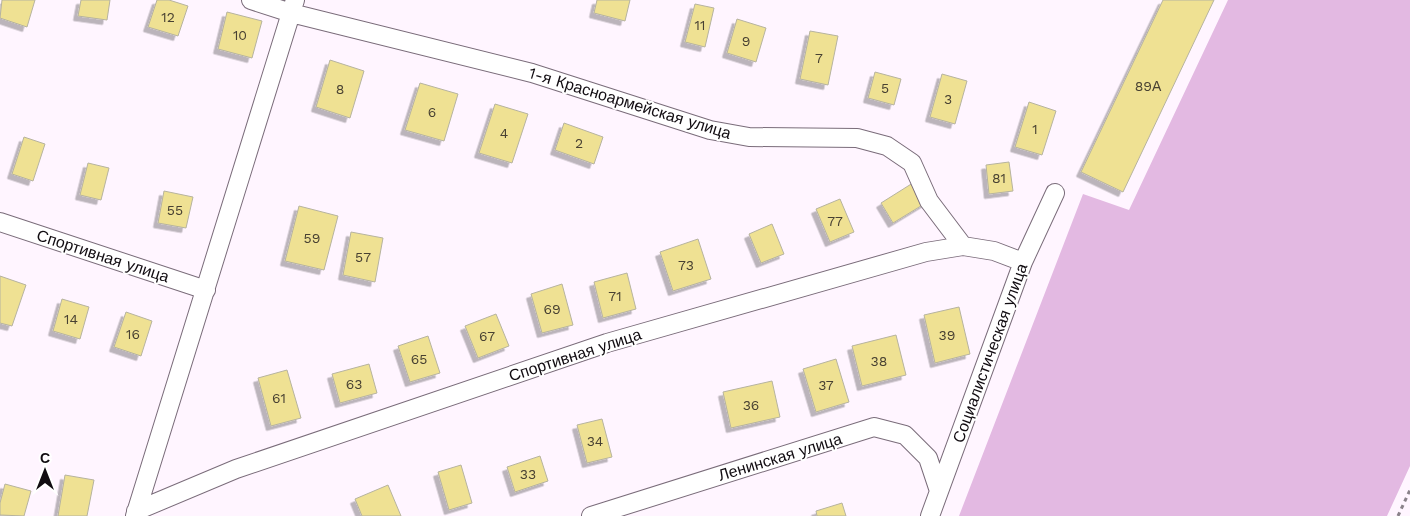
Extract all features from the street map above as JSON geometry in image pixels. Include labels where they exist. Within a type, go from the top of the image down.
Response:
[{"type":"street","name":"1-я Красноармейская улица","points":[[251,0],[293,6],[532,73],[710,130],[749,137],[857,138],[887,146],[912,163],[928,201],[963,246]]},
{"type":"street","points":[[136,514],[293,6]]},
{"type":"street","name":"Социалистическая улица","points":[[930,516],[1023,262],[1056,193]]},
{"type":"street","name":"Спортивная улица","points":[[0,222],[206,290]]},
{"type":"street","name":"Спортивная улица","points":[[136,514],[236,469],[607,343],[926,252],[963,246],[994,251],[1023,262]]},
{"type":"street","name":"Ленинская улица","points":[[591,516],[874,427],[905,435],[928,458],[939,492]]},
{"type":"path","points":[[1398,516],[1410,490]]},
{"type":"shaded area","points":[[1228,0],[1410,0],[1410,466],[1387,516],[959,516],[1083,194],[1129,210]]},
{"type":"building","points":[[2,0],[35,0],[27,27],[0,18]]},
{"type":"building","points":[[81,0],[110,0],[107,20],[78,16]]},
{"type":"building","points":[[157,0],[169,0],[188,6],[178,36],[148,27]]},
{"type":"building","points":[[597,0],[630,0],[625,21],[594,13]]},
{"type":"building","points":[[1163,0],[1214,0],[1123,192],[1081,172]]},
{"type":"building","points":[[695,4],[714,8],[705,47],[685,42]]},
{"type":"building","points":[[227,12],[262,21],[252,58],[218,49]]},
{"type":"building","points":[[737,19],[766,28],[756,62],[727,53]]},
{"type":"building","points":[[810,31],[838,36],[828,85],[800,79]]},
{"type":"building","points":[[330,60],[364,71],[350,118],[316,107]]},
{"type":"building","points":[[875,72],[901,79],[894,105],[868,98]]},
{"type":"building","points":[[942,74],[967,81],[955,124],[930,117]]},
{"type":"building","points":[[420,83],[458,94],[444,141],[405,130]]},
{"type":"building","points":[[1029,102],[1056,111],[1042,155],[1015,147]]},
{"type":"building","points":[[495,104],[528,114],[512,163],[479,153]]},
{"type":"building","points":[[564,123],[603,137],[594,164],[555,150]]},
{"type":"building","points":[[24,137],[45,144],[33,181],[12,174]]},
{"type":"building","points":[[1009,162],[1013,191],[989,194],[986,165]]},
{"type":"building","points":[[88,163],[109,168],[101,200],[80,195]]},
{"type":"building","points":[[916,181],[929,201],[893,223],[881,203]]},
{"type":"building","points":[[164,191],[193,197],[186,228],[158,223]]},
{"type":"building","points":[[840,199],[854,232],[830,242],[816,209]]},
{"type":"building","points":[[299,206],[338,216],[324,270],[285,261]]},
{"type":"building","points":[[772,224],[784,254],[761,263],[749,234]]},
{"type":"building","points":[[351,232],[383,238],[375,282],[343,275]]},
{"type":"building","points":[[698,239],[711,279],[673,291],[660,252]]},
{"type":"building","points":[[627,273],[636,309],[603,318],[594,282]]},
{"type":"building","points":[[0,276],[26,285],[12,326],[0,323]]},
{"type":"building","points":[[562,284],[573,325],[542,333],[531,294]]},
{"type":"building","points":[[62,299],[89,307],[80,339],[53,331]]},
{"type":"building","points":[[959,307],[970,354],[935,363],[924,315]]},
{"type":"building","points":[[126,312],[152,321],[141,356],[114,347]]},
{"type":"building","points":[[496,314],[509,346],[478,358],[465,326]]},
{"type":"building","points":[[896,335],[906,375],[862,386],[852,346]]},
{"type":"building","points":[[428,336],[440,373],[410,382],[398,346]]},
{"type":"building","points":[[836,359],[849,402],[816,412],[803,369]]},
{"type":"building","points":[[369,364],[377,393],[340,403],[332,374]]},
{"type":"building","points":[[287,370],[301,418],[271,426],[258,378]]},
{"type":"building","points":[[772,381],[780,417],[731,428],[723,392]]},
{"type":"building","points":[[602,419],[612,457],[587,463],[577,425]]},
{"type":"building","points":[[540,456],[548,481],[515,492],[507,467]]},
{"type":"building","points":[[461,465],[472,503],[449,510],[438,472]]},
{"type":"building","points":[[65,475],[94,480],[87,516],[58,516]]},
{"type":"building","points":[[5,484],[31,491],[24,516],[0,515],[0,503]]},
{"type":"building","points":[[388,485],[401,516],[362,516],[355,499]]},
{"type":"building","points":[[842,503],[846,516],[817,516],[816,511]]}]
